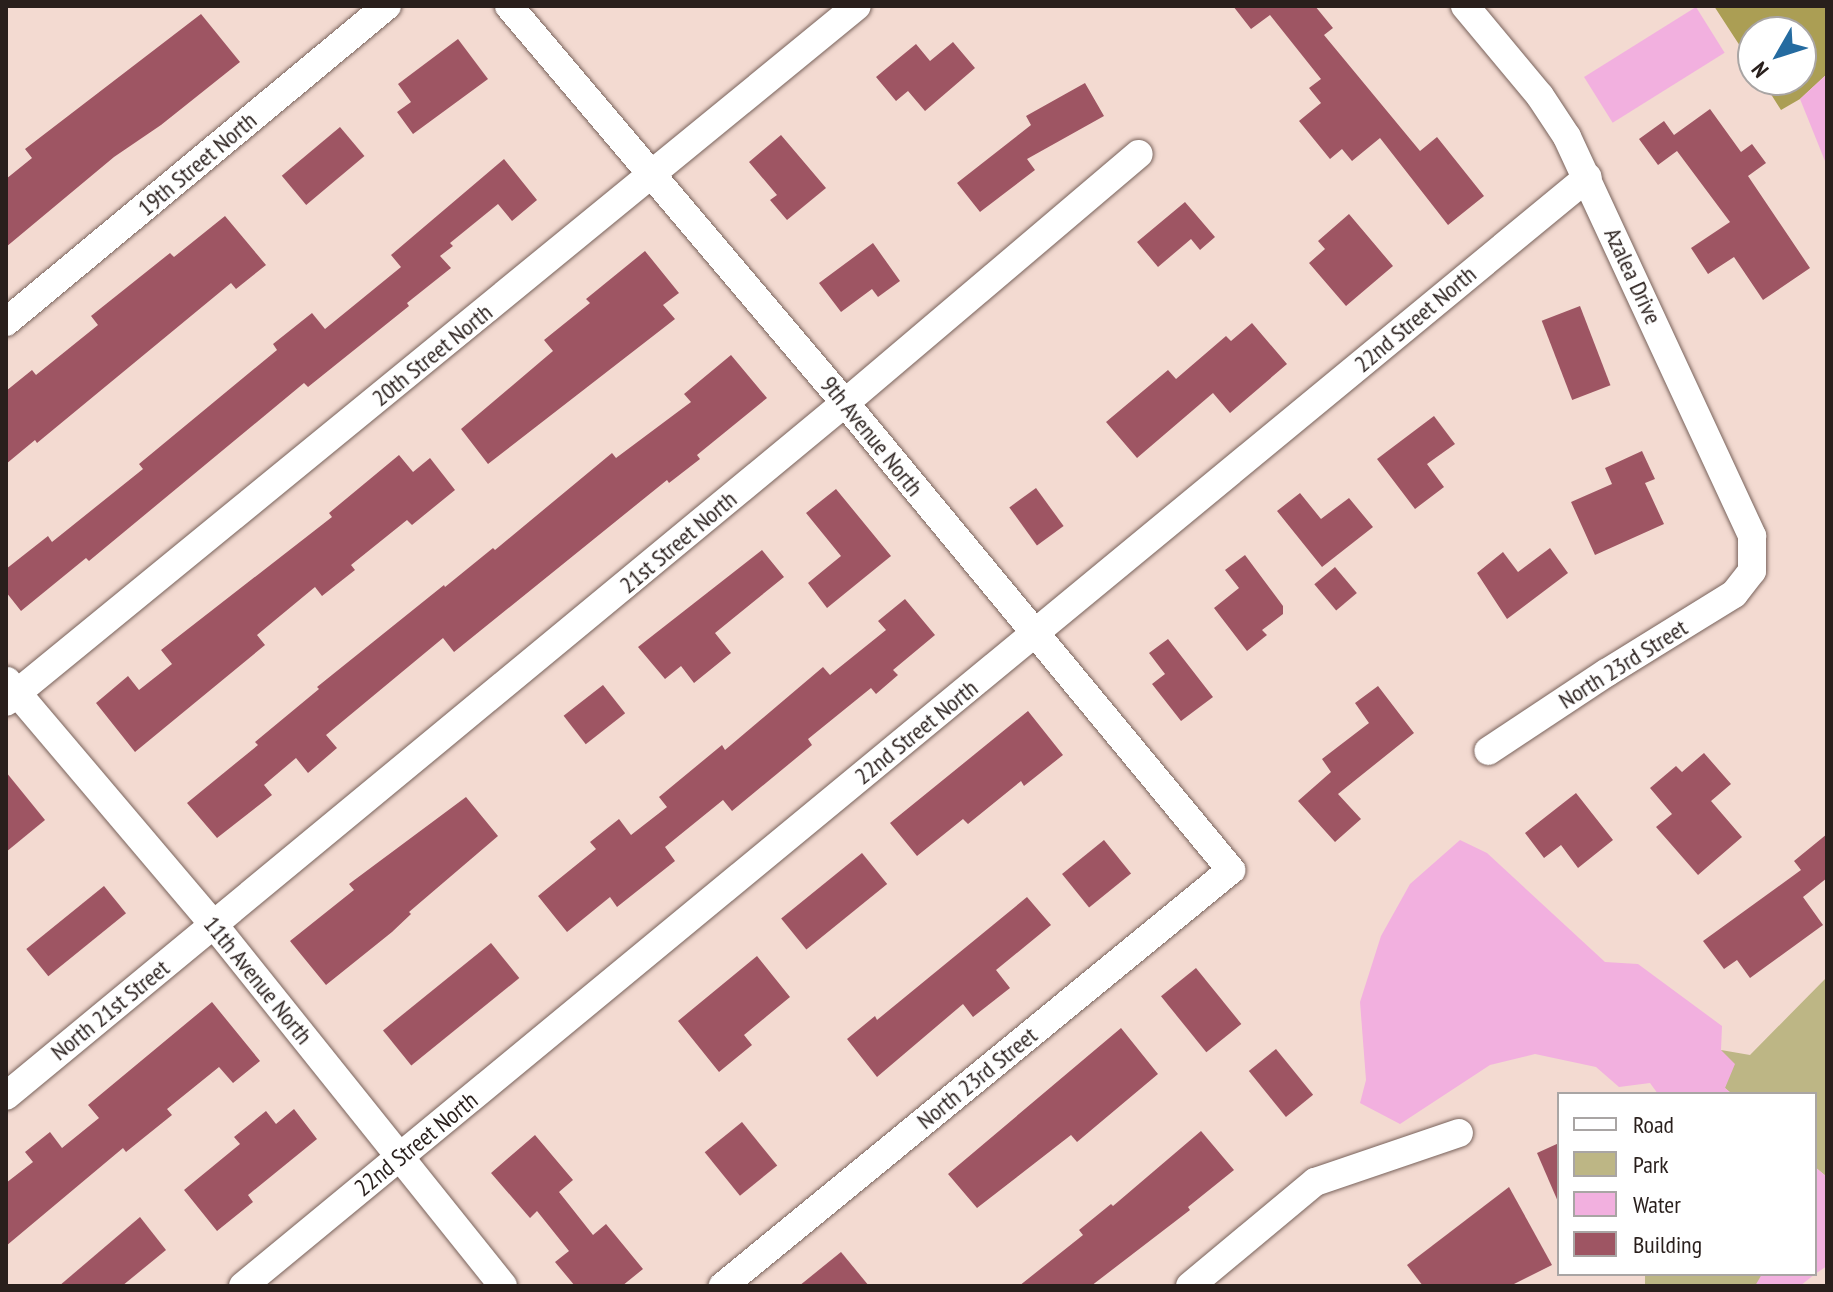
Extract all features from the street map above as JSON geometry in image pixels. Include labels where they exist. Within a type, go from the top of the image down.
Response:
[{"type":"street","name":"19th Street North","points":[[6,322],[387,6]]},
{"type":"street","name":"9th Avenue North","points":[[509,6],[654,174],[1231,870]]},
{"type":"street","name":"20th Street North","points":[[10,692],[654,174],[857,6]]},
{"type":"street","name":"Azalea Drive","points":[[1465,6],[1540,96],[1588,177],[1752,536],[1752,571]]},
{"type":"street","name":"21st Street North","points":[[214,925],[845,403],[1139,154]]},
{"type":"street","name":"22nd Street North","points":[[243,1286],[1588,177]]},
{"type":"street","name":"North 23rd Street","points":[[1488,751],[1734,594],[1752,571]]},
{"type":"street","name":"11th Avenue North","points":[[10,692],[214,925],[503,1286]]},
{"type":"street","name":"North 23rd Street","points":[[723,1286],[1231,870]]},
{"type":"street","name":"North 21st Street","points":[[6,1096],[214,925]]},
{"type":"street","points":[[1190,1286],[1315,1182],[1459,1133]]},
{"type":"green space","points":[[1827,977],[1827,1177],[1817,1169],[1817,1092],[1730,1092],[1725,1088],[1721,1050],[1750,1055]]},
{"type":"green space","points":[[1645,1276],[1762,1276],[1762,1286],[1645,1286]]},
{"type":"shaded area","points":[[1714,6],[1827,6],[1827,74],[1817,83],[1817,16],[1737,16],[1737,41]]},
{"type":"shaded area","points":[[1772,96],[1803,96],[1800,99],[1781,110]]},
{"type":"water","points":[[1696,7],[1725,53],[1613,123],[1584,77]]},
{"type":"water","points":[[1827,74],[1827,166],[1800,99],[1817,96],[1817,83]]},
{"type":"water","points":[[1460,840],[1487,853],[1605,962],[1638,964],[1722,1026],[1721,1050],[1735,1064],[1725,1088],[1730,1092],[1657,1092],[1650,1083],[1619,1087],[1596,1067],[1535,1054],[1490,1065],[1400,1124],[1360,1103],[1366,1080],[1360,1002],[1381,936],[1410,884]]},
{"type":"water","points":[[1817,1169],[1827,1177],[1827,1266],[1817,1273]]},
{"type":"water","points":[[1761,1276],[1812,1276],[1800,1286],[1755,1286]]},
{"type":"building","points":[[1233,6],[1315,6],[1333,28],[1324,35],[1420,151],[1437,137],[1484,196],[1448,225],[1380,138],[1352,161],[1342,149],[1330,159],[1299,121],[1321,103],[1309,88],[1321,79],[1270,15],[1251,29]]},
{"type":"building","points":[[201,14],[240,62],[161,125],[114,157],[6,247],[6,179],[32,158],[25,149]]},
{"type":"building","points":[[458,39],[488,79],[413,134],[397,112],[411,102],[398,84]]},
{"type":"building","points":[[953,42],[975,68],[925,111],[908,91],[896,101],[876,77],[916,44],[930,61]]},
{"type":"building","points":[[1085,83],[1104,116],[1027,159],[1035,170],[980,212],[957,183],[1031,125],[1026,116]]},
{"type":"building","points":[[1710,109],[1741,152],[1752,144],[1766,163],[1748,176],[1810,268],[1763,300],[1734,257],[1708,274],[1691,248],[1730,222],[1677,151],[1658,165],[1639,139],[1664,121],[1674,135]]},
{"type":"building","points":[[340,127],[364,156],[306,205],[282,176]]},
{"type":"building","points":[[781,135],[826,188],[787,220],[770,200],[777,195],[749,162]]},
{"type":"building","points":[[504,159],[537,200],[512,221],[498,204],[450,243],[453,246],[440,256],[451,268],[407,303],[409,306],[308,387],[304,383],[89,561],[86,558],[21,611],[6,592],[6,569],[48,536],[52,542],[143,469],[139,464],[277,350],[273,344],[312,313],[325,329],[401,267],[391,255]]},
{"type":"building","points":[[1185,202],[1215,237],[1200,250],[1191,239],[1158,267],[1137,242]]},
{"type":"building","points":[[1349,214],[1393,266],[1346,306],[1309,263],[1325,249],[1318,241]]},
{"type":"building","points":[[225,216],[266,265],[236,289],[231,283],[37,443],[35,440],[6,464],[6,391],[32,370],[36,375],[98,325],[91,316],[170,253],[174,257]]},
{"type":"building","points":[[873,243],[900,281],[878,297],[872,289],[841,312],[819,283]]},
{"type":"building","points":[[645,251],[679,293],[663,305],[675,319],[488,464],[461,429],[553,351],[544,340],[590,303],[586,299]]},
{"type":"building","points":[[1580,306],[1610,385],[1572,400],[1542,321]]},
{"type":"building","points":[[1252,323],[1287,364],[1230,413],[1213,393],[1137,458],[1106,422],[1168,370],[1176,379],[1226,336],[1231,341]]},
{"type":"building","points":[[731,355],[767,398],[697,455],[700,459],[669,483],[667,480],[454,652],[443,638],[326,735],[337,748],[308,773],[296,758],[264,785],[272,795],[217,838],[187,803],[258,745],[255,742],[319,689],[317,687],[444,585],[493,548],[495,550],[612,453],[616,458],[691,402],[684,394]]},
{"type":"building","points":[[1434,416],[1455,444],[1427,464],[1444,487],[1415,509],[1377,459]]},
{"type":"building","points":[[1642,451],[1655,479],[1645,483],[1664,524],[1595,555],[1571,502],[1612,484],[1605,468]]},
{"type":"building","points":[[399,455],[413,472],[430,458],[455,490],[412,525],[407,520],[351,565],[355,570],[322,596],[315,587],[257,635],[265,645],[135,752],[96,703],[128,676],[139,690],[172,664],[161,650],[332,517],[329,513]]},
{"type":"building","points":[[1036,488],[1064,526],[1037,545],[1009,507]]},
{"type":"building","points":[[836,489],[891,556],[827,608],[808,583],[841,556],[806,513]]},
{"type":"building","points":[[1300,493],[1321,519],[1349,498],[1373,527],[1322,567],[1277,511]]},
{"type":"building","points":[[1550,548],[1568,573],[1507,619],[1477,573],[1503,552],[1518,572]]},
{"type":"building","points":[[762,550],[784,577],[715,633],[731,653],[694,683],[681,666],[665,679],[638,647]]},
{"type":"building","points":[[1245,555],[1283,606],[1283,614],[1262,630],[1267,635],[1247,651],[1214,608],[1239,588],[1225,570]]},
{"type":"building","points":[[1335,567],[1357,593],[1336,610],[1314,584]]},
{"type":"building","points":[[905,599],[935,635],[893,670],[898,675],[876,694],[871,688],[808,739],[812,745],[732,811],[723,800],[665,847],[675,861],[617,907],[610,897],[567,932],[538,896],[596,849],[590,842],[619,819],[631,835],[667,807],[659,797],[722,745],[725,750],[823,667],[830,675],[886,630],[878,621]]},
{"type":"building","points":[[1168,639],[1213,697],[1181,721],[1152,684],[1165,674],[1149,653]]},
{"type":"building","points":[[603,685],[625,713],[586,744],[564,716]]},
{"type":"building","points":[[1378,686],[1414,733],[1338,794],[1361,819],[1335,842],[1298,801],[1331,772],[1322,759],[1369,723],[1355,703]]},
{"type":"building","points":[[1028,711],[1063,755],[1024,786],[1021,781],[968,824],[963,819],[917,856],[890,823]]},
{"type":"building","points":[[1704,753],[1731,784],[1711,801],[1742,837],[1698,875],[1656,827],[1672,814],[1650,788],[1676,766],[1682,772]]},
{"type":"building","points":[[6,772],[45,820],[6,852]]},
{"type":"building","points":[[1576,793],[1613,840],[1578,868],[1561,845],[1544,858],[1525,833]]},
{"type":"building","points":[[466,797],[498,836],[409,912],[411,914],[392,932],[326,985],[290,941],[354,890],[349,884]]},
{"type":"building","points":[[1827,834],[1827,878],[1803,897],[1823,925],[1750,978],[1737,960],[1724,969],[1703,941],[1801,870],[1794,861]]},
{"type":"building","points":[[1104,840],[1131,873],[1089,907],[1062,874]]},
{"type":"building","points":[[862,853],[887,884],[806,950],[781,918]]},
{"type":"building","points":[[104,886],[126,913],[48,976],[26,949]]},
{"type":"building","points":[[1027,897],[1051,925],[996,970],[1010,988],[973,1017],[963,1004],[877,1077],[847,1039],[875,1016],[877,1020]]},
{"type":"building","points":[[491,943],[519,978],[411,1065],[383,1030]]},
{"type":"building","points":[[757,956],[790,997],[744,1035],[752,1045],[719,1072],[678,1021]]},
{"type":"building","points":[[1196,968],[1241,1024],[1206,1052],[1161,996]]},
{"type":"building","points":[[212,1002],[260,1061],[233,1083],[219,1067],[167,1109],[172,1115],[126,1152],[123,1148],[6,1246],[6,1183],[33,1162],[25,1152],[50,1132],[62,1148],[99,1118],[88,1105]]},
{"type":"building","points":[[1121,1028],[1158,1074],[1077,1142],[1071,1135],[977,1208],[948,1174]]},
{"type":"building","points":[[1276,1049],[1313,1095],[1286,1117],[1249,1071]]},
{"type":"building","points":[[294,1109],[317,1139],[248,1195],[253,1202],[217,1231],[184,1190],[240,1144],[234,1137],[266,1111],[276,1124]]},
{"type":"building","points":[[742,1122],[777,1166],[740,1196],[705,1152]]},
{"type":"building","points":[[1201,1131],[1234,1170],[1188,1207],[1190,1210],[1091,1286],[1019,1286],[1083,1235],[1079,1230],[1111,1204],[1113,1206]]},
{"type":"building","points":[[535,1135],[573,1180],[559,1192],[593,1235],[606,1224],[643,1269],[622,1286],[575,1286],[555,1262],[569,1251],[537,1211],[530,1218],[491,1173]]},
{"type":"building","points":[[1557,1144],[1557,1199],[1537,1153]]},
{"type":"building","points":[[1509,1187],[1552,1265],[1510,1286],[1423,1286],[1407,1265]]},
{"type":"building","points":[[140,1217],[166,1250],[122,1286],[59,1286]]},
{"type":"building","points":[[841,1252],[869,1286],[799,1286]]}]
